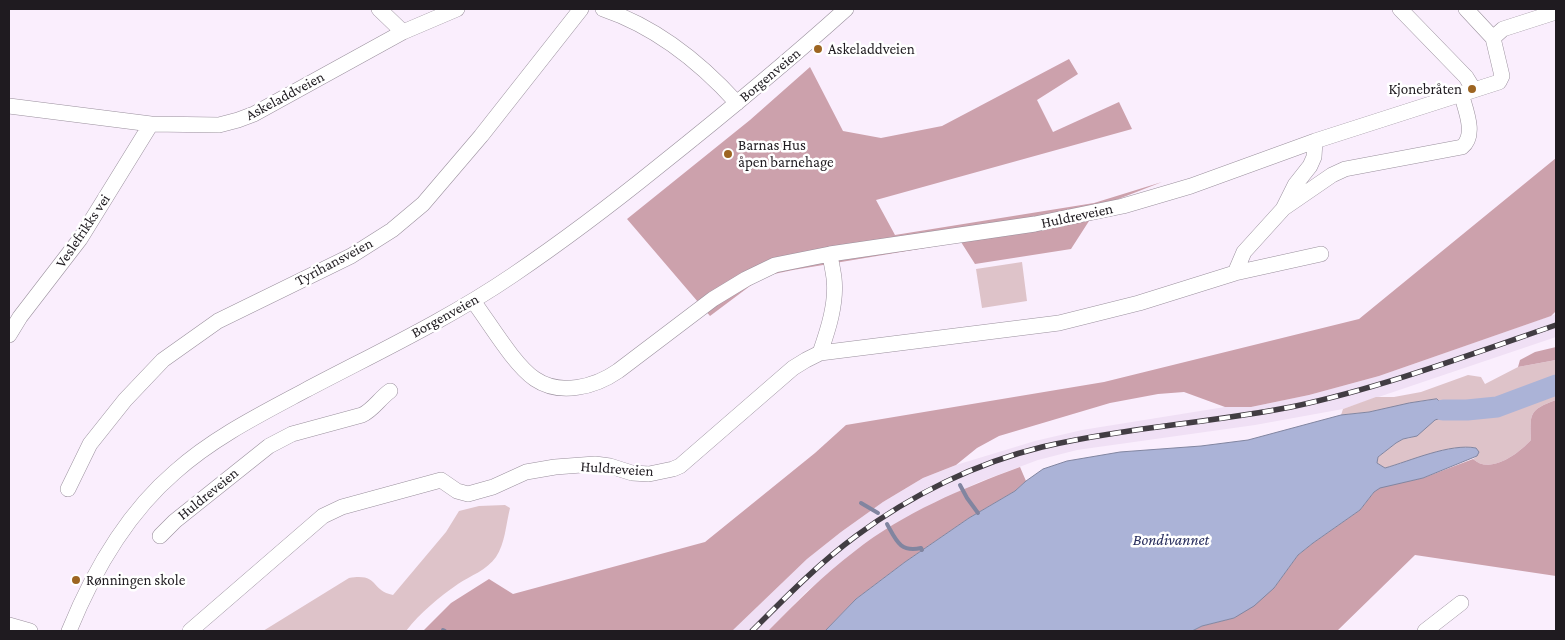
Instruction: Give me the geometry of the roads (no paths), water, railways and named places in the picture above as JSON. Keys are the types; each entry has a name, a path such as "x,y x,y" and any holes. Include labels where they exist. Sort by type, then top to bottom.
{"street":[{"path":"379,9 403,32"},
{"name":"Askeladdveien","path":"9,106 150,124 218,125 238,120 271,105 403,32 456,9"},
{"name":"Tyrihansveien","path":"68,489 90,444 125,400 164,360 218,321 351,256 392,230 423,204 481,136 581,9"},
{"path":"603,9 648,28 701,65 737,103"},
{"name":"Borgenveien","path":"69,631 90,584 120,533 139,509 173,473 220,438 473,300 513,276 569,236 737,103 846,9"},
{"path":"1235,273 1244,252 1283,209 1332,176 1345,169 1462,147 1466,143 1469,138 1470,128 1466,77 1400,9"},
{"name":"Huldreveien","path":"473,300 520,364 534,378 557,387 580,387 595,384 612,375 713,299 746,279 776,265 830,254 1035,224 1123,206 1191,186 1316,141 1499,82 1502,76 1493,38 1466,9"},
{"path":"1493,38 1503,28 1556,12"},
{"name":"Veslefrikks vei","path":"9,335 20,317 80,240 150,124"},
{"path":"1283,209 1295,184 1310,166 1314,157 1316,141"},
{"path":"820,353 828,333 834,297 834,280 830,254"},
{"name":"Huldreveien","path":"190,631 323,516 342,507 441,480 457,491 468,494 493,487 526,472 555,467 595,464 610,466 632,473 649,474 673,469 783,376 820,353 1059,323 1139,303 1235,273 1321,254"},
{"path":"764,378 783,376"},
{"name":"Huldreveien","path":"160,536 175,521 268,446 282,438 299,432 368,413 380,398 390,391"},
{"path":"1425,631 1461,603"},
{"path":"9,625 30,631"}],"water":[{"name":"Bondivannet","path":"1437,399 1443,405 1444,417 1435,420 1417,436 1403,439 1396,443 1378,457 1377,463 1385,468 1442,450 1466,447 1476,448 1479,452 1477,456 1423,478 1380,488 1374,492 1360,510 1298,555 1274,588 1254,606 1234,618 1202,626 1192,631 825,631 856,599 905,562 969,518 1015,491 1043,469 1067,461 1120,452 1201,446 1248,440 1341,415 1369,412"}],"waterway":[{"path":"1443,410 1497,407 1556,385"},
{"path":"960,485 978,513"},
{"path":"861,503 878,513"},
{"path":"887,524 896,540 903,547 908,549 921,548 922,550"}],"railway":[{"path":"752,631 815,570 856,536 899,507 969,471 1017,454 1073,440 1260,413 1325,399 1425,370 1556,325"}],"place":[{"name":"Askeladdveien","path":"818,49"},
{"name":"Kjonebråten","path":"1472,89"},
{"name":"Barnas Hus åpen barnehage","path":"728,154"},
{"name":"Rønningen skole","path":"76,580"}]}
